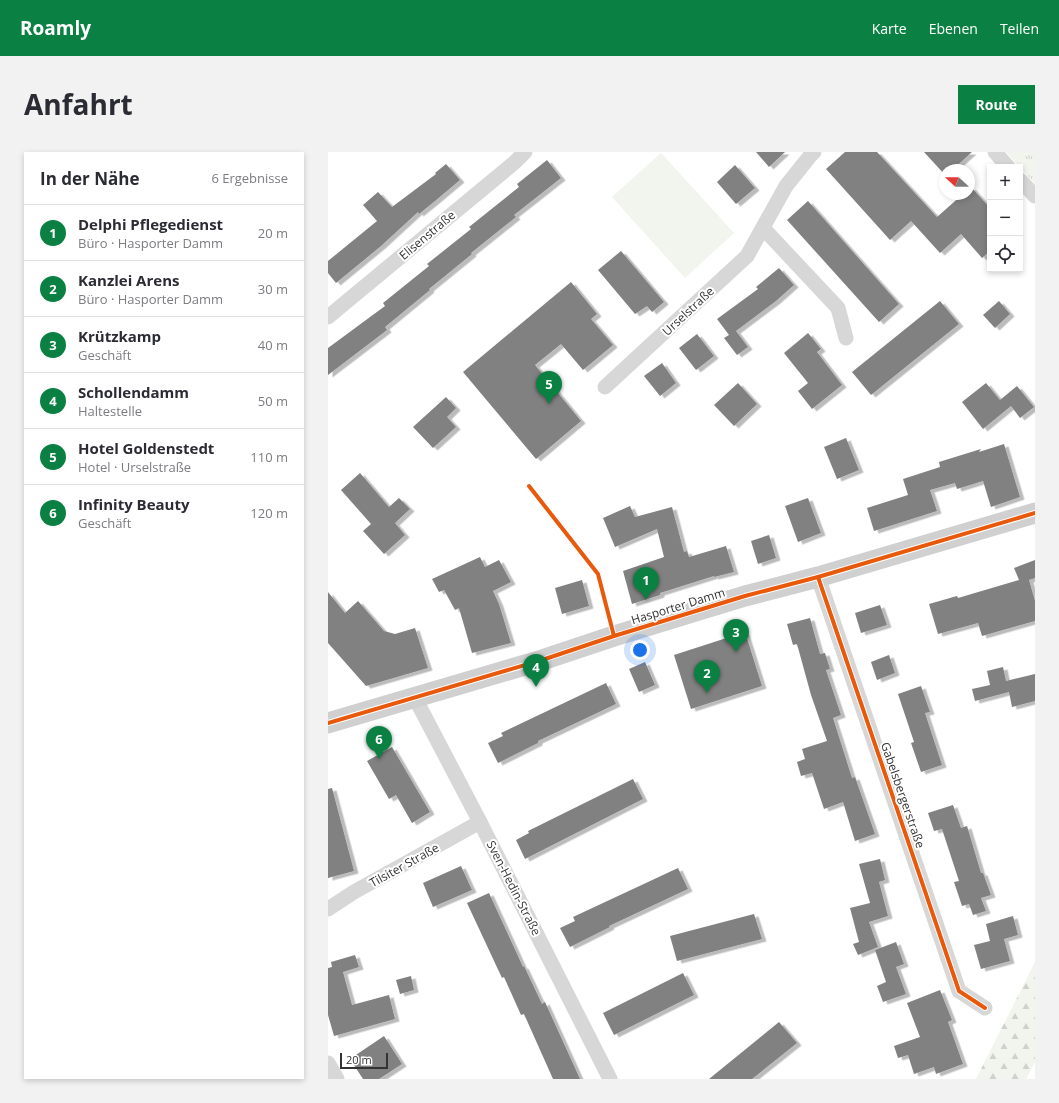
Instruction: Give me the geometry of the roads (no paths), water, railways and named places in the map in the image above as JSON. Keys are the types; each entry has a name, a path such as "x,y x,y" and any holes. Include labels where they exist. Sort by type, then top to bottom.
{"main road":[{"name":"Hasporter Damm","path":"328,722 535,662 745,596 818,577 1035,513"}],"street":[{"name":"Elisenstraße","path":"328,317 515,162 525,152"},
{"name":"Urselstraße","path":"605,388 747,256 786,186 814,152"},
{"path":"995,152 1005,164"},
{"path":"1023,183 1035,196"},
{"path":"762,228 838,308 846,338"},
{"name":"Gabelsbergerstraße","path":"818,577 959,991 985,1008"},
{"name":"Sven-Hedin-Straße","path":"414,698 480,822 610,1079"},
{"name":"Tilsiter Straße","path":"328,909 354,892 480,822"},
{"path":"328,1063 337,1079"}],"place":[{"name":"Hotel Goldenstedt","path":"549,404"},
{"name":"Delphi Pflegedienst","path":"646,600"},
{"name":"Krützkamp","path":"736,652"},
{"name":"Schollendamm","path":"536,687"},
{"name":"Kanzlei Arens","path":"707,693"},
{"name":"Infinity Beauty","path":"379,759"}]}
